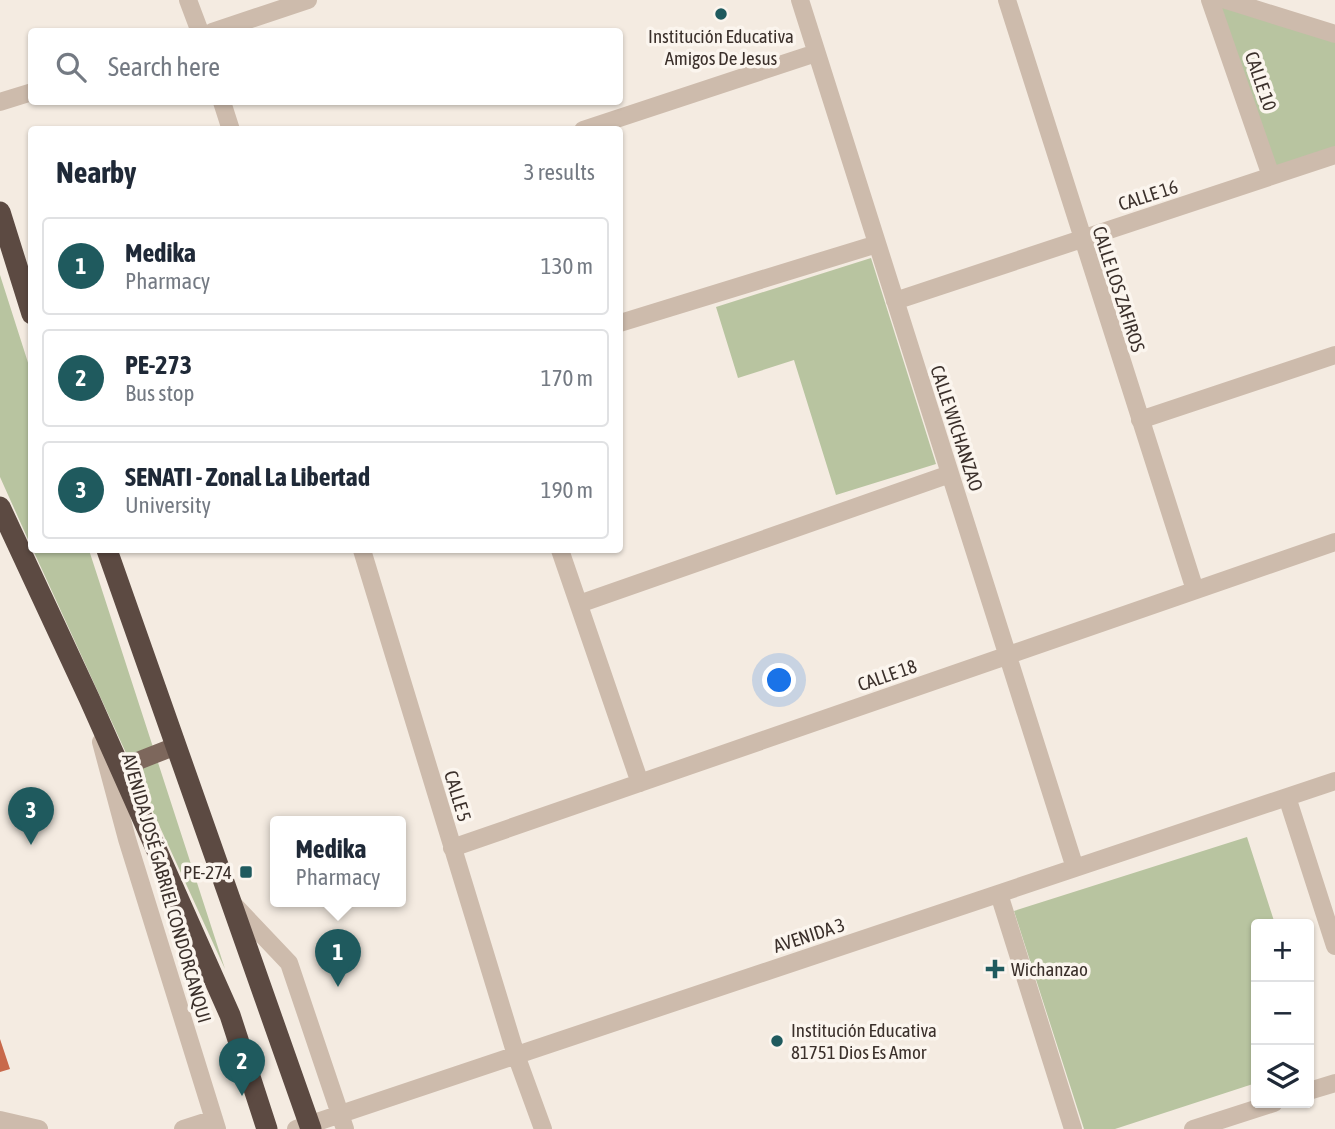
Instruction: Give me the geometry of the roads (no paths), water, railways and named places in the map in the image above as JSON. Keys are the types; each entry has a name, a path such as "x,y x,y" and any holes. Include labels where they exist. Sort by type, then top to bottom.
{"highway":[{"path":"0,212 28,301"},
{"name":"AVENIDA JOSÉ GABRIEL CONDORCANQUI","path":"0,507 89,698 230,1015 267,1129"},
{"path":"108,553 234,906 305,1127"}],"main road":[{"path":"120,768 176,746"}],"street":[{"path":"188,0 198,28"},
{"path":"224,28 308,0"},
{"name":"CALLE WICHANZAO","path":"800,0 1075,868"},
{"name":"CALLE LOS ZAFIROS","path":"1007,0 1081,240 1195,590"},
{"name":"CALLE 10","path":"1210,0 1271,176"},
{"path":"1226,0 1335,34"},
{"path":"595,126 816,53"},
{"path":"0,102 28,93"},
{"path":"223,105 230,126"},
{"name":"CALLE 16","path":"895,301 1335,155"},
{"path":"623,322 877,244"},
{"path":"1140,420 1335,355"},
{"path":"579,604 950,474"},
{"name":"CALLE 18","path":"452,848 1335,542"},
{"name":"CALLE 5","path":"363,553 516,1055 543,1129"},
{"path":"561,553 640,783"},
{"name":"AVENIDA JOSÉ GABRIEL CONDORCANQUI","path":"89,698 127,839 215,1124"},
{"name":"AVENIDA 3","path":"305,1127 343,1121 516,1055 1335,781"},
{"path":"1287,797 1335,946"},
{"path":"999,894 1073,1129"},
{"path":"234,906 289,963 343,1121"},
{"path":"1314,1089 1335,1083"},
{"path":"1193,1129 1258,1108"},
{"path":"0,1120 39,1129"},
{"path":"183,1129 215,1124"}],"place":[{"name":"Institución Educativa Amigos De Jesus","path":"721,14"},
{"name":"SENATI - Zonal La Libertad","path":"31,845"},
{"name":"PE-274","path":"246,872"},
{"name":"Wichanzao","path":"995,969"},
{"name":"Medika","path":"338,987"},
{"name":"Institución Educativa 81751 Dios Es Amor","path":"777,1041"},
{"name":"PE-273","path":"242,1096"}]}
